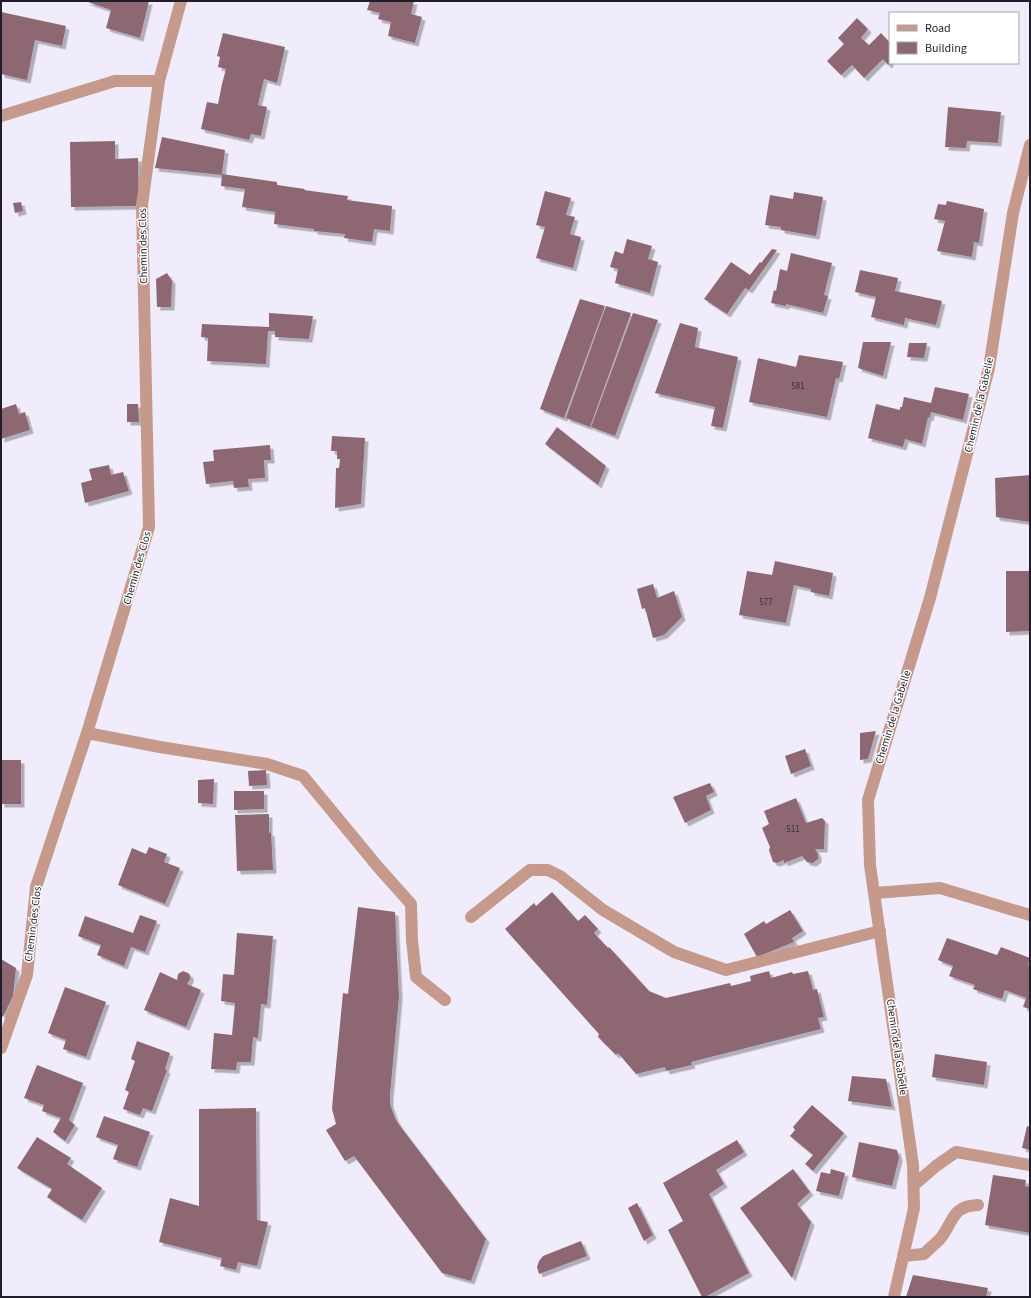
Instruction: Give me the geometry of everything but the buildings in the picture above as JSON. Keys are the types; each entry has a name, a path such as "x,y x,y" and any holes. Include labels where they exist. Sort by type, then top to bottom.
{"street":[{"name":"Chemin des Clos","path":"1,1048 27,975 36,887 87,733 149,527 142,205 159,81 180,1"},
{"path":"1,116 115,80 159,81"},
{"name":"Chemin de la Gabelle","path":"894,1297 914,1208 914,1165 870,865 868,800 930,598 987,376 1014,213 1030,145"},
{"path":"87,733 160,747 267,764 303,776 378,867 411,904 412,940 416,977 445,1000"},
{"path":"471,917 530,870 548,870 560,876 603,910 674,952 726,970 880,931"},
{"path":"875,893 940,888 1030,915"},
{"path":"914,1185 936,1166 956,1152 1030,1165"},
{"path":"904,1256 924,1254 940,1238 958,1210 969,1206 978,1205"}]}
